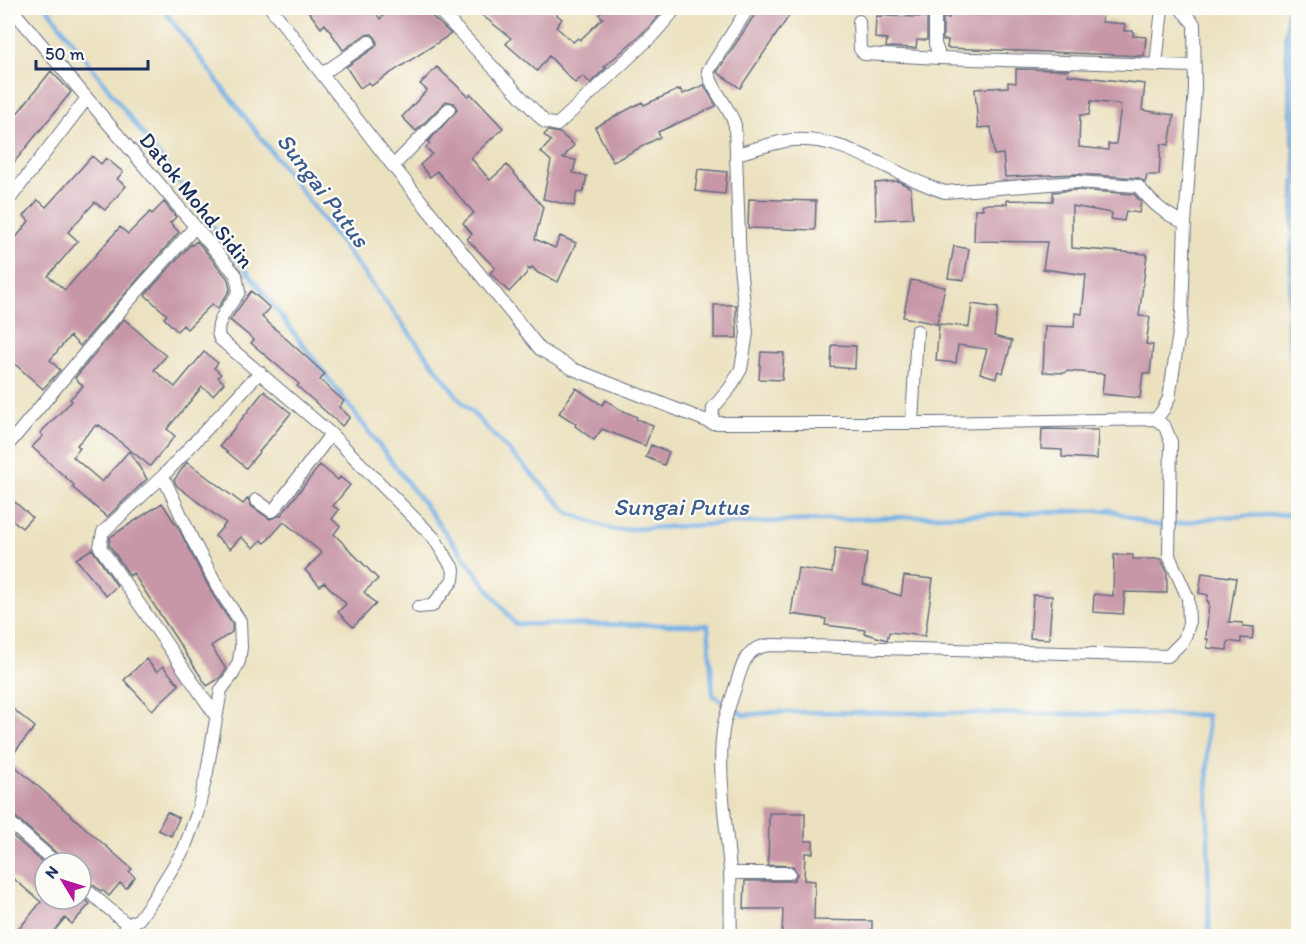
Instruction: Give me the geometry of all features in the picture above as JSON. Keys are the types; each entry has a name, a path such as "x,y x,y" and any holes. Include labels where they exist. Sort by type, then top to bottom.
{"street":[{"name":"Datok Mohd Sidin","path":"11,8 236,275 239,292 218,324 217,333 220,339 331,434 434,538 454,570 453,580 432,606 418,607"},
{"path":"271,8 393,166 540,349 573,369 712,423 912,423 1156,419 1165,427 1171,442 1169,556 1188,598 1189,624 1184,640 1168,656 762,645 751,650 742,665 724,724 722,745 730,873 731,936"},
{"path":"436,8 545,122 557,125 653,35 676,8"},
{"path":"935,8 935,44 940,58"},
{"path":"1156,65 1162,8"},
{"path":"1156,419 1169,398 1182,313 1195,66 1194,24 1180,8"},
{"path":"712,423 713,408 730,388 741,369 747,333 740,266 735,125 708,71 745,13"},
{"path":"859,21 860,49 864,54 1195,66"},
{"path":"322,74 369,42"},
{"path":"8,201 87,98"},
{"path":"393,166 449,109"},
{"path":"736,154 786,141 821,142 854,151 929,187 945,192 1076,182 1138,186 1152,204 1185,223"},
{"path":"8,445 195,227"},
{"path":"912,423 917,331"},
{"path":"216,716 99,548 103,532 162,476 260,372"},
{"path":"256,500 266,509 274,510 331,434"},
{"path":"118,936 128,925 139,919 184,849 197,814 207,772 221,690 233,674 239,661 241,647 240,621 220,591 192,539 162,476"},
{"path":"8,821 42,851"},
{"path":"730,873 789,873"},
{"path":"93,895 128,925"}],"water":[{"path":"1287,8 1298,8 1298,428 1287,325 1294,170 1284,37"}],"building":[{"path":"306,8 373,8 380,19 390,8 423,8 451,34 371,86 369,82 360,88 346,67 374,48 377,45 376,38 372,34 365,35 343,50 325,24 321,28"},
{"path":"473,8 548,8 562,19 556,27 573,42 578,38 580,40 603,18 599,14 606,8 666,8 590,83 583,76 575,83 549,56 537,71 506,44 511,38"},
{"path":"759,8 777,8 789,16 740,88 717,72"},
{"path":"1019,8 1069,8 1069,10 1103,14 1102,22 1125,24 1124,31 1133,31 1133,36 1146,37 1144,56 947,48 948,40 943,40 943,18 949,18 950,9 973,10 973,15 1019,13"},
{"path":"876,16 927,17 927,40 917,40 916,48 886,47 887,39 875,38"},
{"path":"437,67 468,96 471,94 503,128 471,158 490,180 507,165 543,207 535,239 555,248 560,236 576,243 558,282 538,273 532,267 530,270 528,268 527,273 509,292 490,273 495,268 467,239 472,234 463,223 474,213 437,171 430,177 420,165 432,154 426,147 430,144 428,142 457,110 454,103 446,101 416,131 402,117 427,90 420,84"},
{"path":"1016,69 1069,70 1068,75 1145,84 1142,110 1174,115 1169,145 1161,144 1159,175 1147,175 1145,182 1139,178 1077,174 1005,177 1003,154 994,155 991,127 978,128 975,89 1008,87 1008,82 1016,83","holes":["1091,101 1121,105 1116,144 1108,144 1108,150 1079,147 1080,115 1089,115"]},
{"path":"51,71 71,92 8,170 8,125"},
{"path":"704,85 716,106 658,132 660,137 613,162 595,127 642,102 644,105 680,89 683,94"},
{"path":"548,131 560,133 574,145 563,158 576,160 573,173 587,176 583,193 577,192 574,206 543,199 551,161 541,152 551,141 544,135"},
{"path":"92,156 101,164 106,158 123,172 117,179 126,186 105,210 95,202 68,232 78,241 48,276 65,290 120,227 128,234 150,212 152,214 164,202 176,217 170,223 179,232 80,346 70,336 50,360 60,370 43,389 8,358 8,248 29,221 24,216 38,200 46,207"},
{"path":"698,169 727,172 725,194 695,191"},
{"path":"898,181 911,188 913,218 876,220 875,183"},
{"path":"1076,190 1134,194 1141,202 1139,213 1126,211 1124,221 1111,219 1112,213 1072,206 1072,248 1147,254 1139,316 1150,317 1146,344 1153,345 1150,374 1143,373 1140,398 1102,394 1104,374 1043,372 1045,326 1074,327 1075,313 1082,314 1086,275 1043,269 1047,242 974,241 975,209 983,209 982,204 1007,204 1007,200 1053,201 1053,192"},
{"path":"749,199 816,201 815,230 748,228"},
{"path":"197,241 228,279 230,290 217,309 212,304 187,329 183,325 177,331 164,318 167,315 145,295 191,244"},
{"path":"954,246 969,249 964,280 948,278"},
{"path":"911,280 945,287 937,324 903,317"},
{"path":"251,291 270,308 262,317 325,374 320,380 344,401 339,407 350,417 342,426 297,386 299,384 251,343 254,340 230,320"},
{"path":"972,304 998,308 994,336 1012,341 1003,373 998,371 996,378 980,373 987,349 958,345 956,363 936,361 939,324 969,327"},
{"path":"714,305 736,305 737,338 714,338"},
{"path":"124,319 166,356 154,370 175,387 204,352 218,363 214,368 221,374 218,377 224,383 213,395 202,387 167,429 175,436 150,466 99,425 98,427 96,425 77,445 80,448 73,457 102,482 129,451 147,479 107,517 72,487 74,485 32,447 43,436 40,433 72,401 70,399 83,386 75,378"},
{"path":"832,345 856,346 855,369 831,367"},
{"path":"761,352 784,353 782,380 759,379"},
{"path":"576,388 602,405 606,400 637,417 636,419 653,425 645,446 602,429 594,440 559,413"},
{"path":"264,391 291,413 246,468 220,446"},
{"path":"1042,429 1098,430 1097,459 1062,457 1062,450 1041,449"},
{"path":"651,445 669,452 664,465 646,457"},
{"path":"187,462 243,504 248,498 251,506 270,519 281,515 320,465 338,480 340,477 350,485 333,506 339,510 332,519 340,526 334,534 378,579 364,592 376,604 353,627 338,612 346,604 324,582 320,586 305,570 322,553 284,522 265,543 261,540 254,548 241,537 230,549 215,536 226,523 177,486 174,480"},
{"path":"8,496 32,517 22,528 8,516"},
{"path":"162,503 177,526 213,595 232,624 232,632 211,646 226,669 220,678 207,686 133,573 130,576 109,545 110,537"},
{"path":"92,549 117,586 106,596 76,559"},
{"path":"835,549 867,553 863,584 901,596 904,576 933,579 925,636 889,632 887,640 864,633 865,630 825,625 826,619 791,614 798,568 832,573"},
{"path":"1114,555 1133,555 1133,559 1161,559 1167,572 1167,593 1125,592 1123,614 1093,612 1094,594 1113,596"},
{"path":"1202,573 1236,578 1229,622 1254,627 1252,639 1241,638 1241,643 1228,641 1227,650 1207,648 1209,602 1207,601 1208,595 1199,593"},
{"path":"1033,595 1052,596 1049,639 1030,638"},
{"path":"146,659 157,672 163,666 179,685 152,710 124,680"},
{"path":"8,705 35,727 8,760"},
{"path":"8,760 132,869 129,872 135,877 126,888 120,883 109,896 93,885 93,851 54,851 8,813"},
{"path":"167,812 179,818 171,836 158,830"},
{"path":"769,813 805,813 805,841 813,841 813,853 805,853 804,880 815,881 814,920 872,921 872,936 782,936 783,909 744,909 745,881 790,881 794,880 797,874 793,866 768,865"},
{"path":"8,832 33,854 33,895 8,874"},
{"path":"34,911 84,911 72,924 65,918 50,936 13,936"}],"waterway":[{"path":"47,8 515,624 708,625 713,695 744,715 778,712 1207,715 1209,936"},
{"name":"Sungai Putus","path":"162,8 461,401 569,513 614,530 738,523 1110,510 1149,524 1165,526 1219,517 1298,514"}]}
